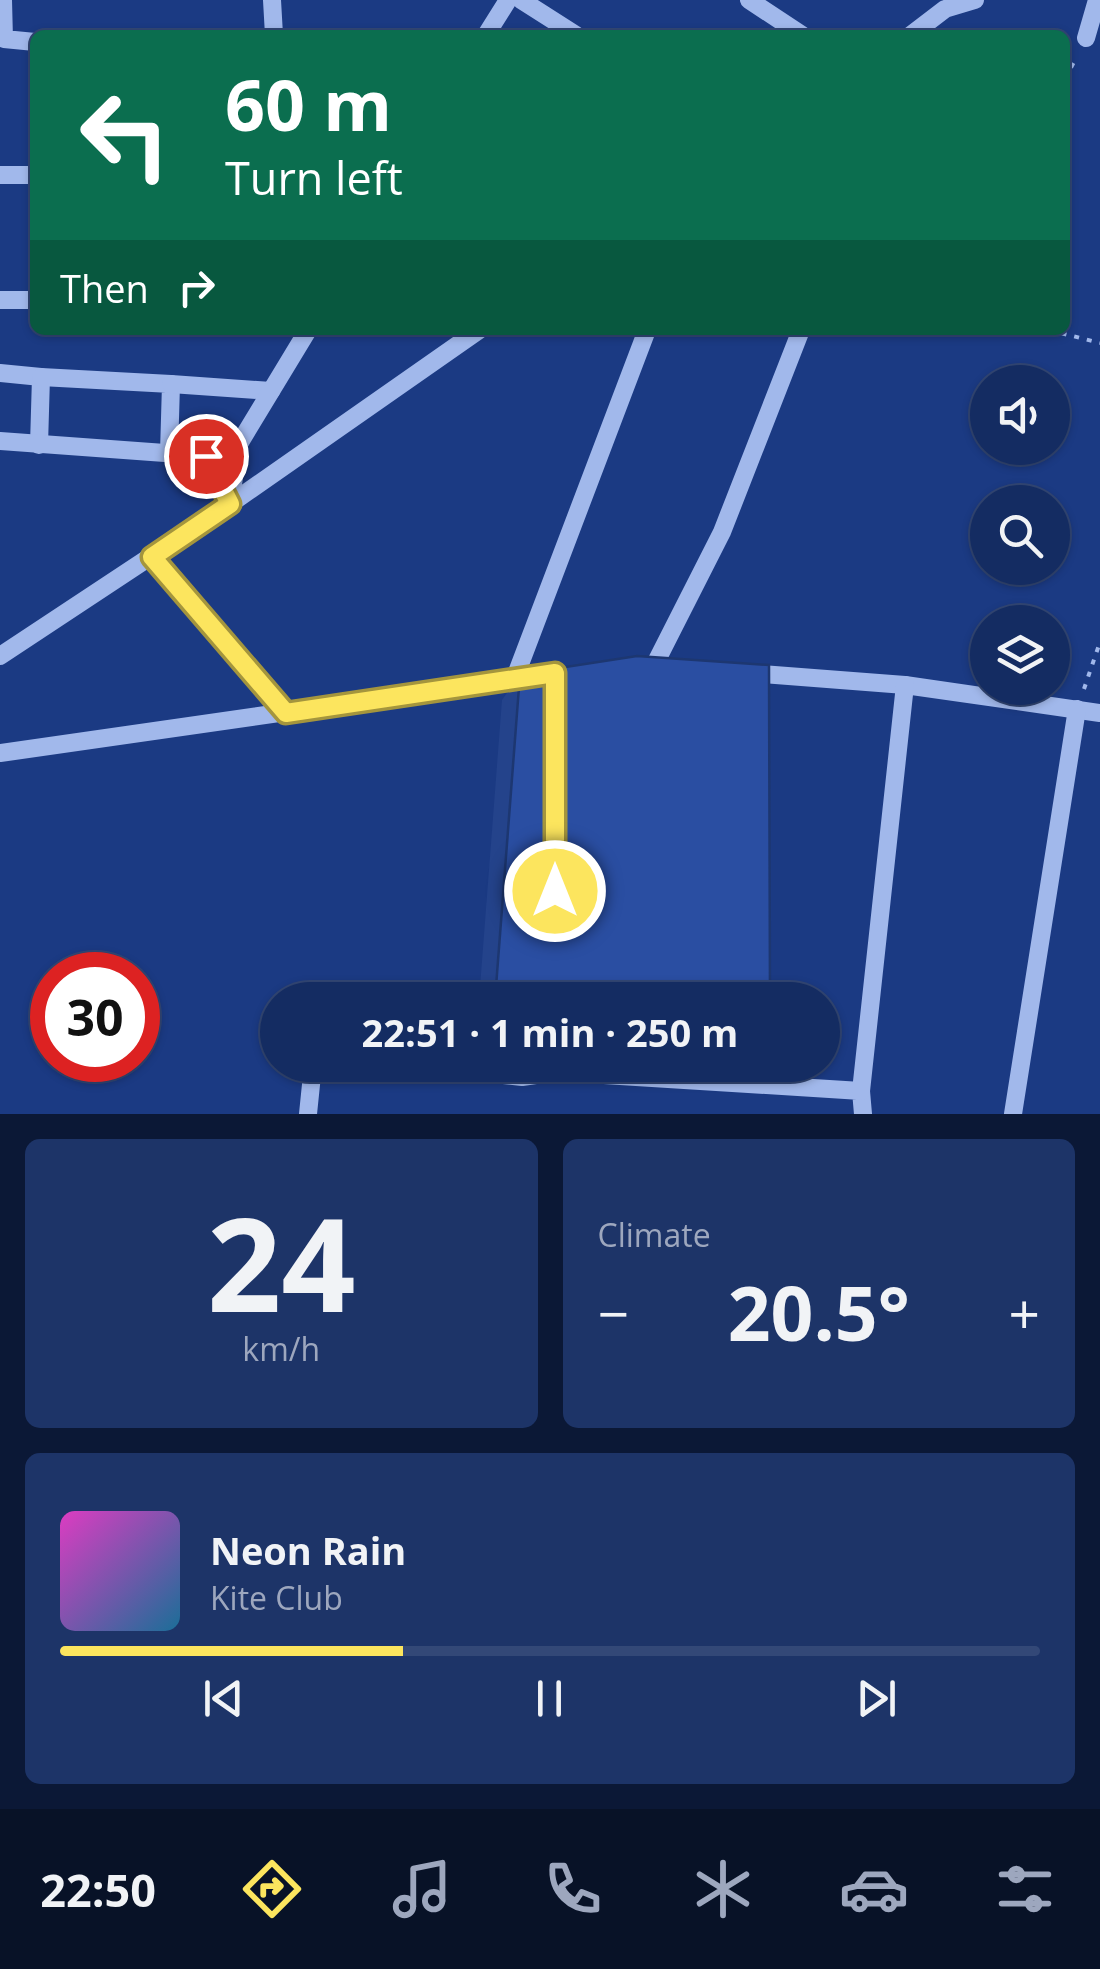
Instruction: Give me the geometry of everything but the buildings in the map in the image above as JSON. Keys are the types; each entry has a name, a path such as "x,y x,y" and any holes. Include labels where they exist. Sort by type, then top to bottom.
{"street":[{"path":"3,0 2,39 30,42"},
{"path":"272,0 274,30"},
{"path":"489,30 508,0"},
{"path":"521,0 568,30"},
{"path":"749,0 794,30"},
{"path":"916,30 943,4 975,0"},
{"path":"1093,34 1097,0"},
{"path":"0,175 30,175"},
{"path":"0,300 30,300"},
{"path":"230,504 239,444 305,335"},
{"path":"0,656 230,504 472,335"},
{"path":"514,680 645,335"},
{"path":"653,666 722,532 799,335"},
{"path":"0,372 272,391"},
{"path":"38,444 41,377"},
{"path":"169,453 171,384"},
{"path":"0,440 206,456 230,504"},
{"path":"152,557 286,713"},
{"path":"732,672 905,684 1100,712"},
{"path":"0,753 555,673 555,692"},
{"path":"863,1114 861,1091 905,684"},
{"path":"1013,1114 1077,709"},
{"path":"308,1114 312,1082"},
{"path":"736,1082 861,1091"}],"path":[{"path":"1070,70 1093,34"},
{"path":"1069,335 1100,343"},
{"path":"1077,709 1100,642"}],"route":[{"path":"206,456 230,504 152,557 286,713 555,673 555,891"}]}
